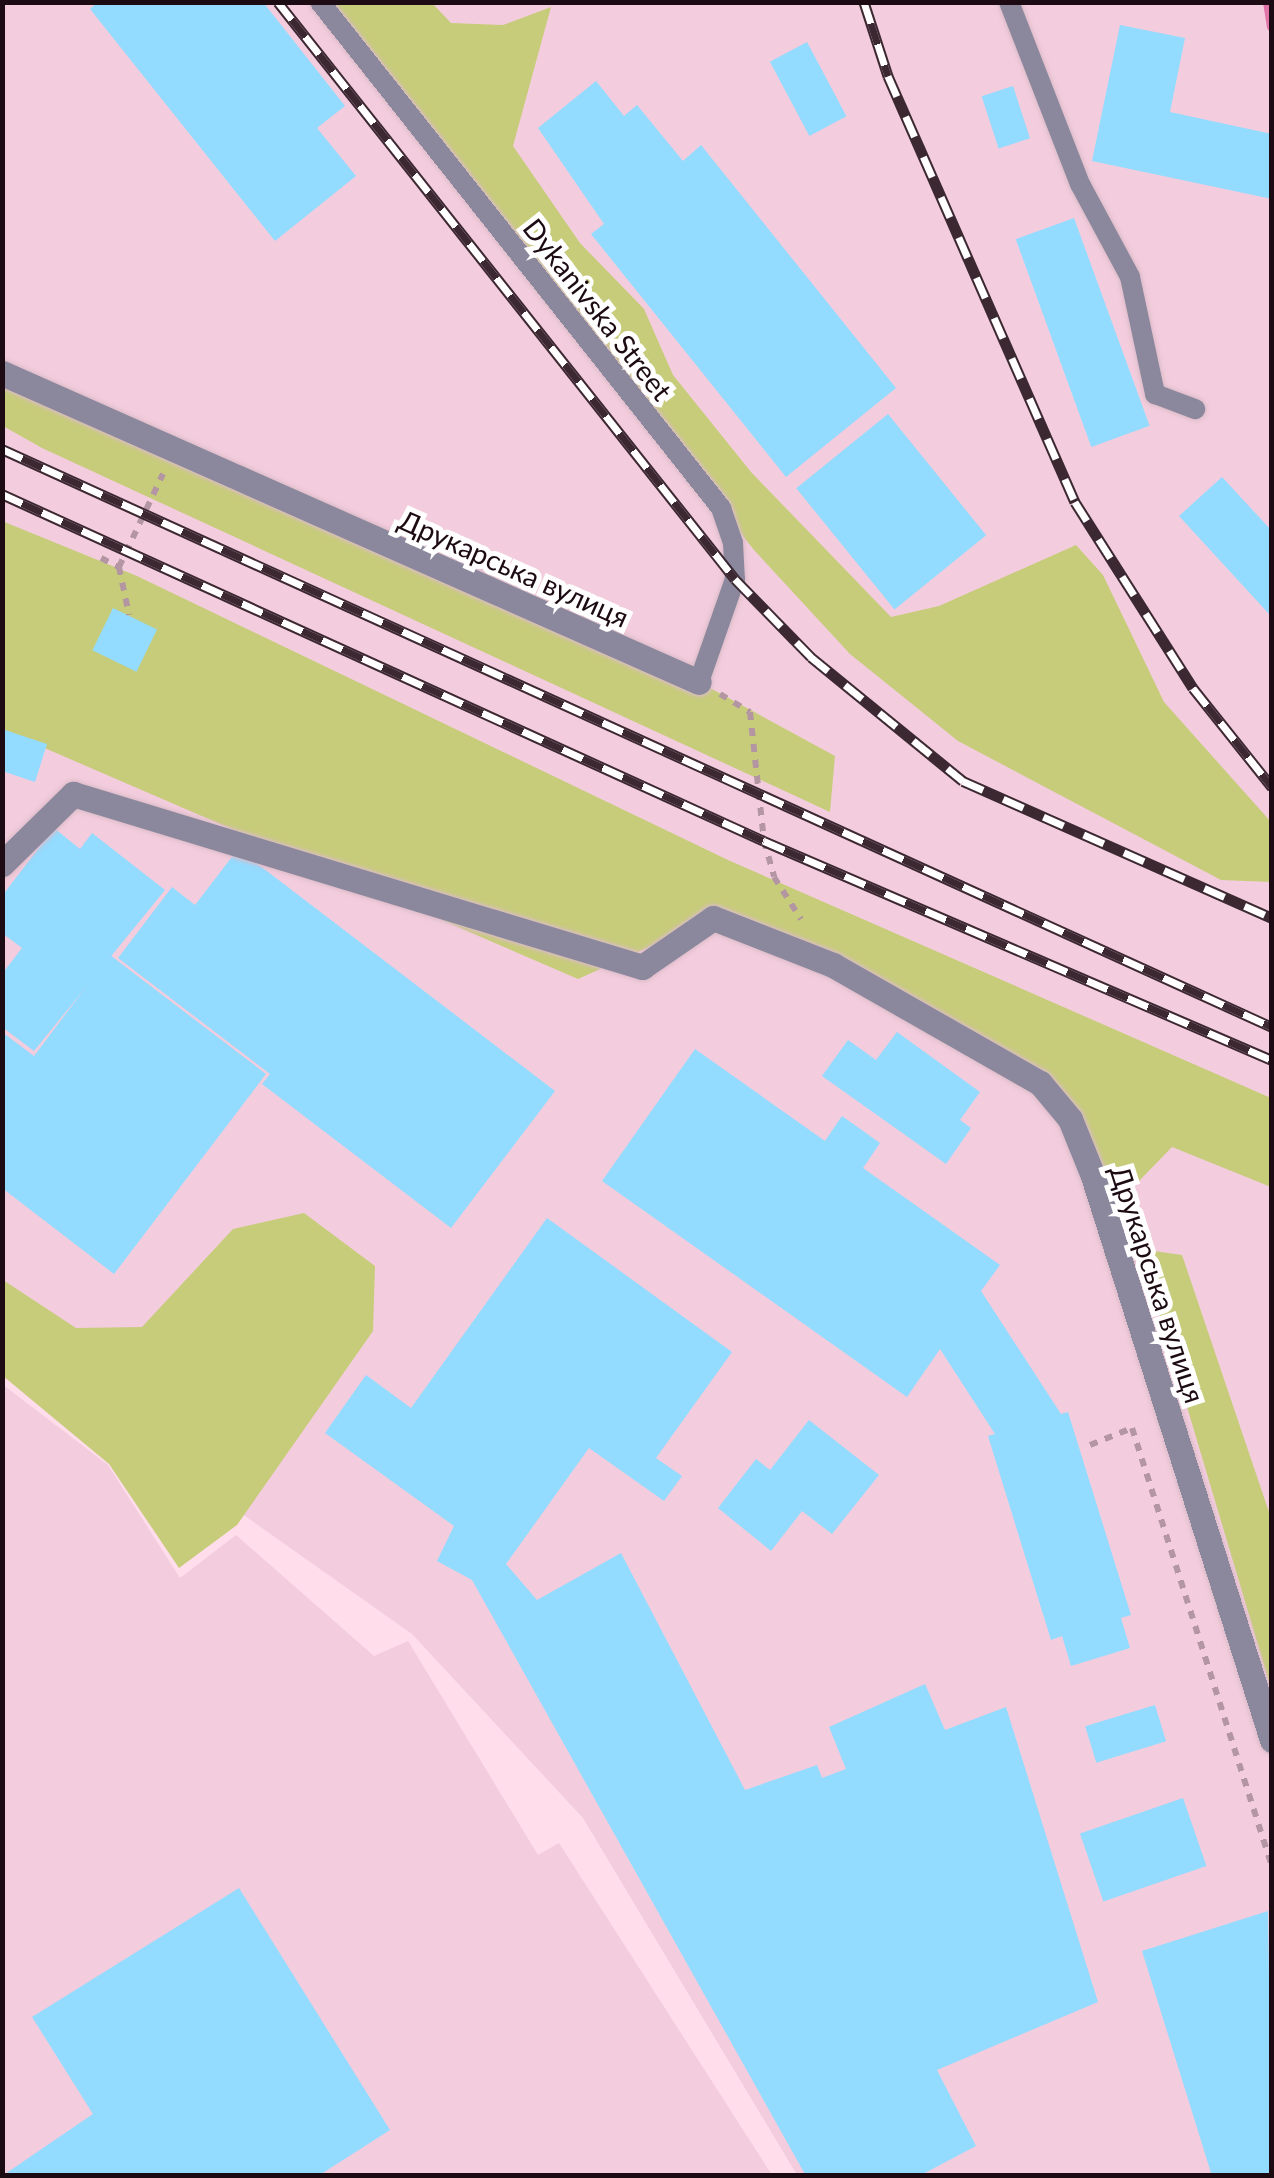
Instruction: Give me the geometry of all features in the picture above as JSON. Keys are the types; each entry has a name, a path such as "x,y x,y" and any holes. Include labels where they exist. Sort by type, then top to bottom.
{"street":[{"name":"Друкарська вулиця","path":"2,372 173,452 700,682"},
{"name":"Друкарська вулиця","path":"2,864 73,794 642,967 713,918 834,966 1040,1083 1070,1119 1272,1740"}],"lane":[{"name":"Dykanivska Street","path":"320,2 721,508 733,543 735,579 700,682"},
{"path":"1009,2 1080,184 1130,278 1155,394 1195,409"}],"path":[{"path":"128,615 119,567 173,452"},
{"path":"101,558 119,567"},
{"path":"700,682 750,712 774,877 834,966"},
{"path":"1090,1445 1132,1428 1272,1868"}],"shaded area":[{"path":"3,3 1271,3 1271,2175 797,2175 583,1818 412,1634 3,1345"},
{"path":"2,1384 108,1465 180,1578 236,1535 374,1656 408,1641 538,1855 559,1843 772,2175 3,2175"}],"green space":[{"path":"320,3 432,3 451,23 503,25 551,7 513,146 580,243 644,309 673,375 751,472 891,617 939,606 1076,545 1103,575 1164,702 1271,822 1271,882 1221,880 958,741 850,654 754,550"},
{"path":"3,374 699,682 835,756 830,812 42,448 3,426"},
{"path":"2,521 137,576 728,860 1271,1098 1271,1187 1172,1147 1138,1182 1093,1176 1040,1083 714,918 578,979 3,730"},
{"path":"304,1213 375,1266 373,1331 237,1525 179,1568 109,1464 3,1376 3,1280 76,1328 142,1327 233,1229"},
{"path":"1140,1249 1182,1255 1271,1518 1271,1689"}],"building":[{"path":"98,2 263,2 345,106 317,128 356,176 275,241 90,9"},
{"path":"1120,25 1185,38 1170,112 1272,134 1272,199 1092,161"},
{"path":"807,42 846,116 809,136 770,62"},
{"path":"596,81 624,116 637,105 683,161 701,145 896,388 786,477 591,234 604,224 538,128"},
{"path":"1013,86 1030,138 999,149 982,96"},
{"path":"1074,218 1150,426 1091,447 1016,239"},
{"path":"888,414 986,535 894,609 796,488"},
{"path":"1222,477 1272,531 1269,614 1179,516"},
{"path":"113,608 157,629 136,672 92,650"},
{"path":"2,729 47,744 35,782 2,771"},
{"path":"54,828 80,849 92,833 165,890 34,1051 2,1027 2,974 22,948 2,933 2,896"},
{"path":"238,849 555,1091 451,1228 262,1084 270,1074 118,958 172,887 195,905"},
{"path":"110,955 266,1074 114,1274 2,1188 2,1032 34,1056"},
{"path":"897,1032 980,1092 960,1120 971,1128 946,1164 822,1076 848,1040 876,1060"},
{"path":"695,1049 825,1141 842,1116 880,1143 863,1168 1000,1265 981,1291 1061,1414 1068,1412 1131,1615 1121,1618 1130,1648 1071,1666 1062,1636 1051,1640 988,1436 995,1434 940,1349 907,1397 602,1181"},
{"path":"547,1218 732,1352 656,1458 682,1476 664,1501 589,1448 506,1564 537,1600 621,1553 745,1790 817,1765 822,1778 846,1769 829,1727 925,1684 945,1730 1006,1707 1098,2002 937,2070 976,2146 919,2176 806,2176 472,1580 437,1561 454,1526 325,1433 366,1375 411,1408"},
{"path":"809,1420 879,1475 832,1534 802,1511 771,1551 718,1508 756,1459 770,1470"},
{"path":"1155,1705 1166,1741 1096,1763 1085,1726"},
{"path":"1183,1798 1206,1866 1103,1902 1080,1833"},
{"path":"239,1888 390,2130 318,2176 2,2176 93,2114 32,2017"},
{"path":"1268,1911 1272,2176 1212,2176 1142,1951"}],"waterway":[{"path":"1268,2 1272,27"}],"railway":[{"path":"278,2 735,579 811,657 963,781 1272,918"},
{"path":"864,2 888,76 1075,502 1193,688 1272,787"},
{"path":"2,449 1272,1027"},
{"path":"2,494 764,841 1272,1060"}]}
